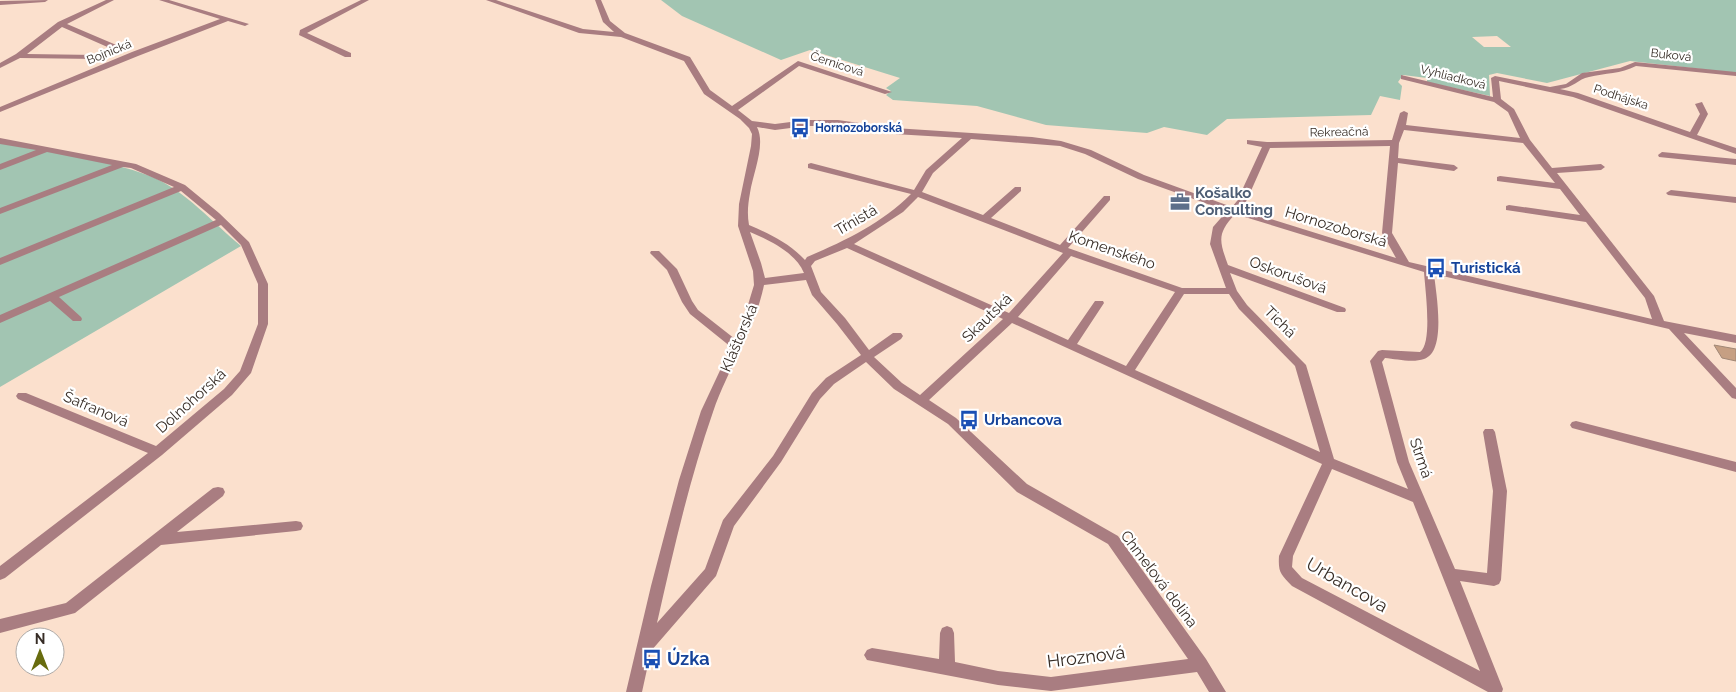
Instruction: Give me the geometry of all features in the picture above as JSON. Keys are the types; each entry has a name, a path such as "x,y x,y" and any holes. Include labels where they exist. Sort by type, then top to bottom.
{"street":[{"path":"0,3 45,0"},
{"path":"0,66 19,56 61,24 111,0"},
{"path":"162,0 245,24"},
{"path":"348,55 303,35 303,32 366,0"},
{"path":"489,0 582,31 622,35 687,60 694,67 705,90 750,123 755,131 756,141"},
{"path":"598,0 607,22 622,35"},
{"name":"Bojnická","path":"0,110 135,54 227,19"},
{"path":"19,56 97,57 118,49 61,24"},
{"name":"Černicová","path":"732,110 798,63 888,92"},
{"name":"Buková","path":"1548,89 1568,86 1585,75 1622,70 1635,64 1736,74"},
{"name":"Vyhliadková","path":"1404,77 1496,100"},
{"name":"Podhájska","path":"1496,100 1495,78 1575,95 1736,151"},
{"path":"1496,100 1511,112 1526,141 1650,298 1660,325"},
{"path":"1693,135 1704,114 1699,104"},
{"path":"1404,113 1395,143 1387,233 1405,264"},
{"name":"Hornozoborská","path":"750,123 783,126 806,123 838,123 894,131 1061,144 1088,152 1141,177 1232,210 1405,264 1660,325 1736,339"},
{"name":"Hornozoborská","path":"756,141 783,126"},
{"path":"1401,127 1526,141"},
{"name":"Tŕnistá","path":"808,271 811,259 847,244 900,210 917,193 929,172 969,136"},
{"name":"Dolnohorská","path":"0,141 133,166 182,187 222,221 245,244 263,284 263,324 253,356 238,382 158,452 0,574"},
{"name":"Kláštorská","path":"634,692 669,541 696,445 708,408 751,315 759,282 758,272 743,226 743,204 756,141"},
{"name":"Rekreačná","path":"1250,142 1267,145 1395,143"},
{"path":"1232,210 1241,202 1267,145"},
{"path":"0,167 45,150"},
{"path":"1662,155 1736,162"},
{"path":"1394,160 1454,168"},
{"path":"0,211 121,164"},
{"name":"Tŕnistá","path":"811,166 917,193"},
{"path":"1550,171 1601,167"},
{"path":"1500,179 1563,187"},
{"path":"0,262 182,187"},
{"path":"985,219 1018,189"},
{"name":"Komenského","path":"917,193 1066,251 1181,290 1232,291"},
{"path":"1671,193 1736,200"},
{"name":"Skautská","path":"921,401 1012,317 1107,198"},
{"path":"1509,208 1588,219"},
{"name":"Tichá","path":"1232,210 1218,227 1215,244 1225,267 1232,291 1243,307 1300,366 1328,462"},
{"path":"0,319 222,221"},
{"name":"Chmeľová dolina","path":"743,226 767,236 794,253 808,271 816,293 841,321 868,357 898,386 952,421 1022,488 1113,540 1201,664 1218,692"},
{"path":"847,244 1129,370 1328,462 1418,499"},
{"path":"655,253 672,269 687,302 694,312 736,346"},
{"name":"Oskorušová","path":"1225,267 1341,310"},
{"name":"Strmá","path":"1429,270 1433,337 1428,352 1422,356 1382,354 1376,361 1403,462 1495,689"},
{"path":"759,282 808,271"},
{"path":"1129,370 1181,290"},
{"path":"51,296 77,319"},
{"path":"1070,344 1099,303"},
{"path":"1672,327 1736,395"},
{"path":"643,649 711,572 728,524 777,459 816,396 830,381 897,336"},
{"name":"Šafranová","path":"22,396 158,452"},
{"path":"1576,425 1736,467"},
{"path":"1450,574 1494,580 1500,491 1489,432"},
{"name":"Urbancova","path":"1328,462 1286,556 1286,569 1297,582 1495,689"},
{"path":"0,626 70,608 218,492"},
{"path":"160,539 296,526"},
{"path":"947,633 947,667"},
{"name":"Hroznová","path":"872,655 947,667 998,678 1052,684 1201,664"}],"green space":[{"path":"661,0 1736,0 1736,73 1630,61 1547,83 1497,73 1489,75 1490,96 1427,82 1427,78 1403,75 1398,82 1402,86 1400,100 1380,96 1371,115 1227,119 1207,135 1164,127 1147,133 1046,125 977,106 893,100 886,95 891,91 886,88 900,78 810,50 781,60 682,16","holes":["1497,36 1511,47 1484,47 1472,37"]},
{"path":"0,143 96,160 150,176 187,198 241,246 0,387"}],"building":[{"path":"1714,345 1736,349 1736,361 1722,358"}],"place":[{"name":"Hornozoborská","path":"800,128"},
{"name":"Košalko Consulting","path":"1180,202"},
{"name":"Turistická","path":"1436,268"},
{"name":"Urbancova","path":"969,420"},
{"name":"Úzka","path":"652,659"}]}
